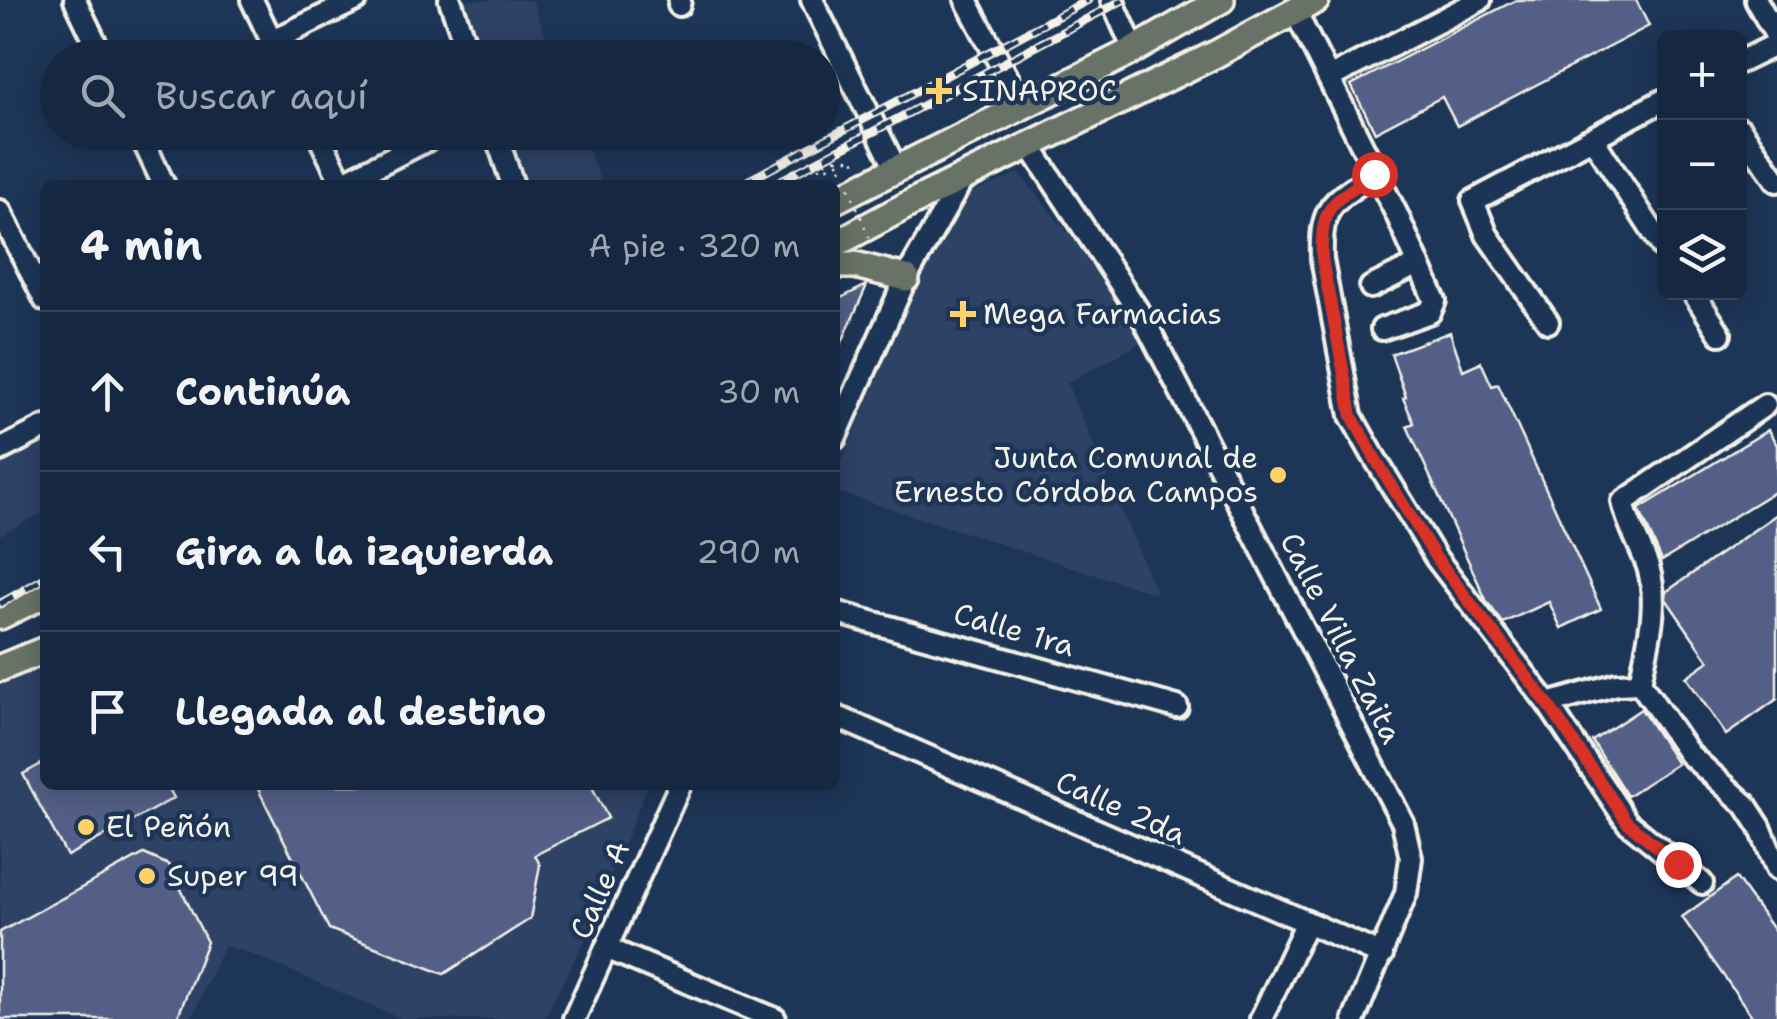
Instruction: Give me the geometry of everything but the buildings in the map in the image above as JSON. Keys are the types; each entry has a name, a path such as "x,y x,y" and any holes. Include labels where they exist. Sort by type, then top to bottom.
{"main road":[{"path":"840,197 1134,50 1221,0"},
{"path":"840,241 1305,6"},
{"path":"840,265 906,278"},
{"path":"0,616 40,596"},
{"path":"0,668 40,652"}],"street":[{"path":"75,0 94,40"},
{"path":"252,0 272,40"},
{"path":"291,40 356,0"},
{"path":"450,0 464,40"},
{"path":"812,0 832,40"},
{"path":"966,0 1023,107"},
{"path":"1112,0 1134,50"},
{"path":"1330,78 1480,0"},
{"path":"1747,58 1777,41 1756,0"},
{"path":"1305,6 1330,78 1435,301 1433,310 1382,330"},
{"path":"840,56 896,169"},
{"path":"1548,322 1487,235 1473,201 1657,104"},
{"path":"1592,139 1657,237"},
{"path":"1747,139 1777,181"},
{"name":"Calle Villa Zaita","path":"1030,146 1144,320 1403,823 1412,858 1406,893 1354,1019"},
{"path":"147,150 162,180"},
{"path":"327,150 341,180"},
{"path":"351,180 408,150"},
{"path":"501,150 511,180"},
{"path":"1374,174 1325,213 1321,234 1322,259 1352,416 1436,558 1548,704 1627,822 1702,883"},
{"path":"840,427 906,278 962,180"},
{"path":"0,211 40,290"},
{"path":"1370,287 1418,264"},
{"path":"1699,300 1720,334"},
{"path":"1765,405 1623,502 1628,524 1648,568 1655,604 1640,684 1690,754 1746,804 1777,869"},
{"path":"0,450 40,430"},
{"name":"Calle 1ra","path":"840,613 1177,707"},
{"path":"1548,704 1617,684 1640,684"},
{"name":"Calle 2da","path":"840,718 1382,955"},
{"name":"Calle A","path":"574,1019 678,790"},
{"path":"1754,816 1777,821"},
{"path":"1261,1019 1308,922"},
{"path":"606,948 775,1019"}],"path":[{"path":"852,157 821,170 819,165 837,158 869,237"}],"shaded area":[{"path":"461,0 532,0 547,40 476,40"},
{"path":"515,150 589,150 600,180 525,180"},
{"path":"1019,173 1115,290 1145,341 1067,383 1157,594 840,493 840,463 957,199"},
{"path":"40,443 40,515 0,535 0,463"},
{"path":"40,657 40,790 646,790 586,937 544,1019 402,1019 224,946 191,1019 0,1019 0,677"}],"railway":[{"path":"840,132 1088,0"},
{"path":"840,149 1123,0"},
{"path":"749,180 806,150"},
{"path":"781,180 838,150"},
{"path":"0,604 40,581"}],"place":[{"name":"SINAPROC","path":"939,91"},
{"name":"Mega Farmacias","path":"963,314"},
{"name":"Junta Comunal de Ernesto Córdoba Campos","path":"1278,475"},
{"name":"El Peñón","path":"86,827"},
{"name":"Super 99","path":"147,876"}],"route":[{"path":"1374,174 1325,213 1321,234 1322,259 1352,416 1436,558 1548,704 1627,822 1678,864"}]}
